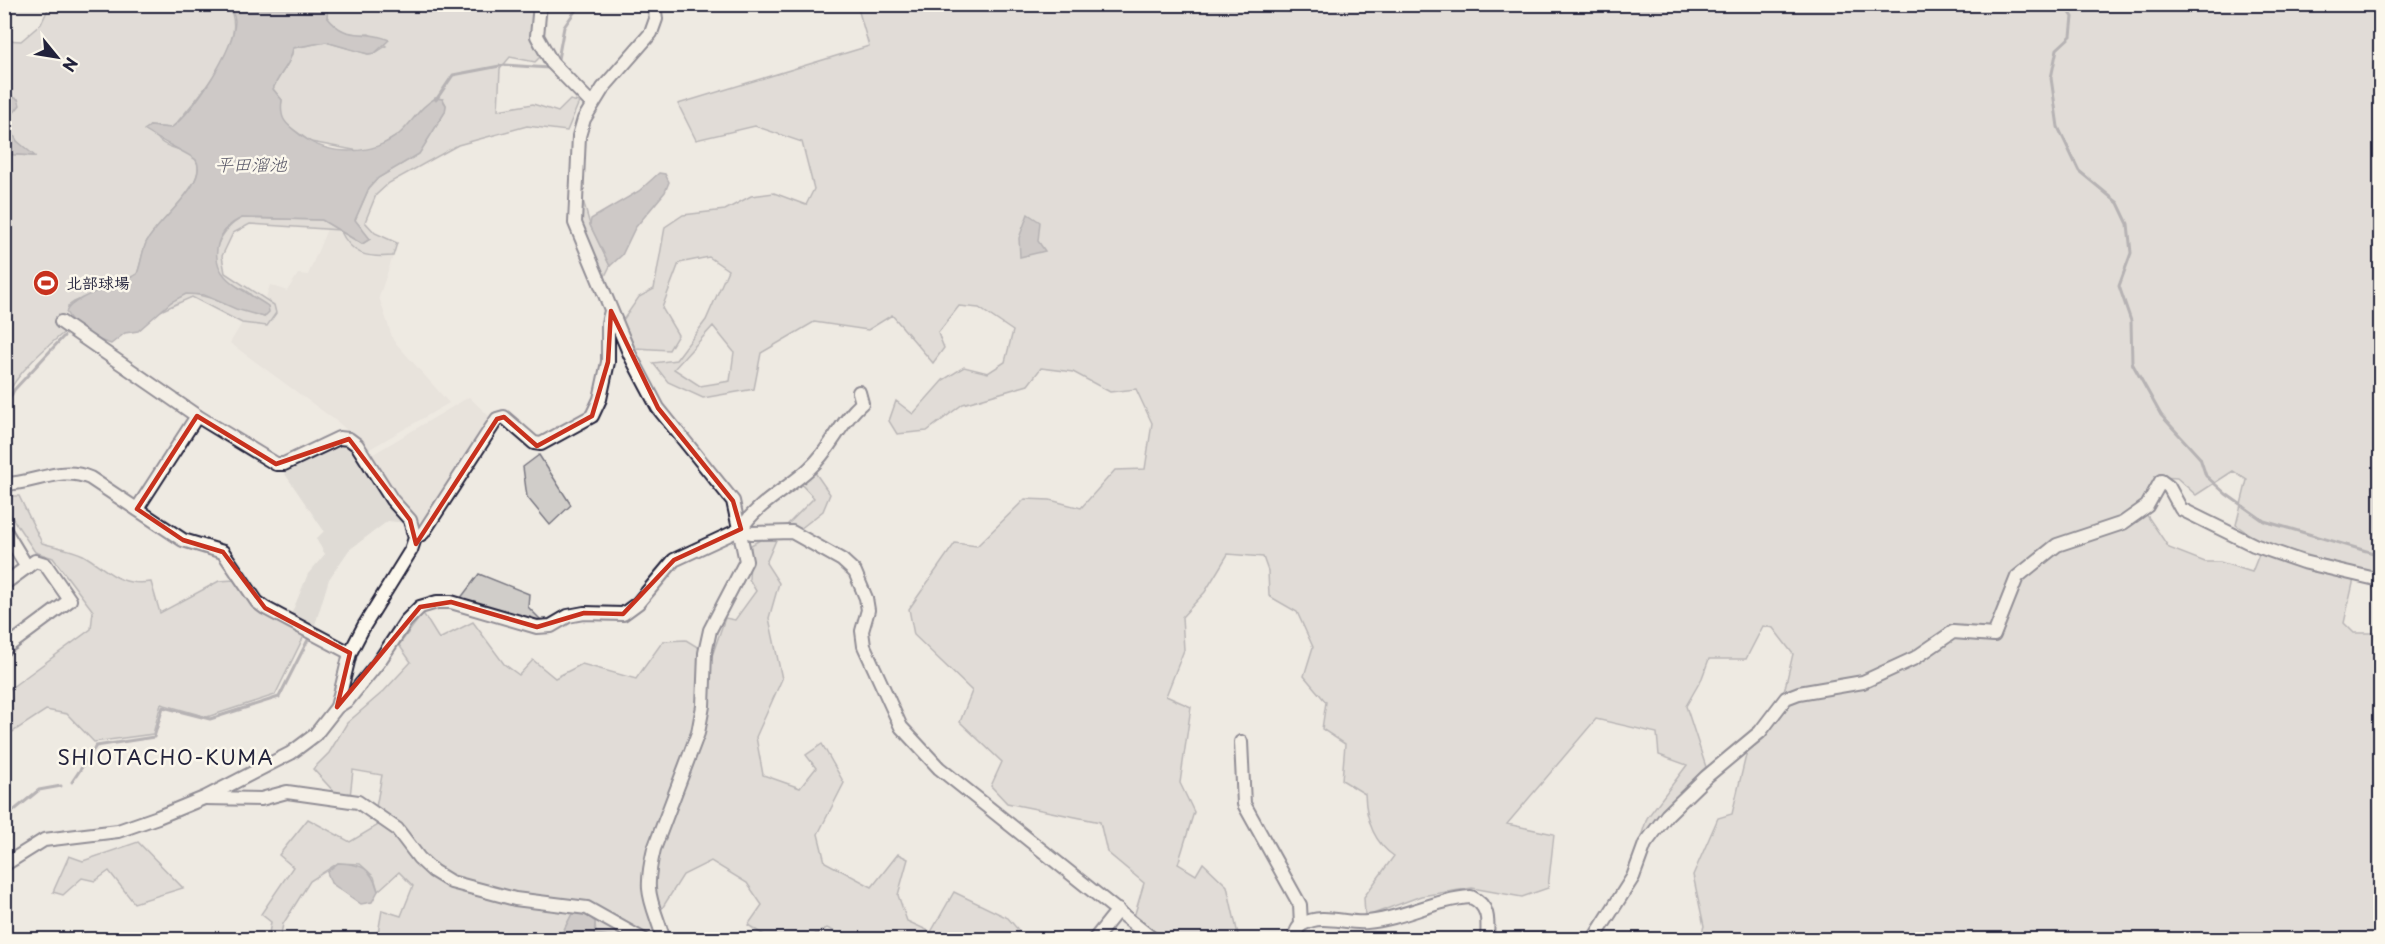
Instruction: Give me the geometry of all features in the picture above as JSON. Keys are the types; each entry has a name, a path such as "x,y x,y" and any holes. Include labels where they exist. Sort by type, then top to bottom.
{"street":[{"path":"540,4 537,36 552,63 592,104"},
{"path":"654,4 656,19 651,33 592,104 579,136 575,223 611,311 658,408 733,501 741,529 746,561 710,630 705,653 703,706 698,733 654,849 648,887 652,908 664,939"},
{"path":"415,538 423,533 497,419 504,417 534,443 541,444 592,416 600,399 608,363 608,323 611,311"},
{"path":"61,322 197,416 276,464 284,464 339,438 349,439 357,445 393,501 410,520 415,538 411,550 364,626 351,653 337,707"},
{"path":"4,865 44,840 117,831 204,798 291,753 315,735 337,707 355,691 378,663 405,621 420,607 437,602 451,602 537,627 551,626 568,616 584,613 623,614 638,603 675,560 741,529 748,517 811,467 846,417 862,403 859,392"},
{"path":"137,510 197,416"},
{"path":"4,484 63,472 76,472 183,540 223,552 257,602 351,653"},
{"path":"1593,939 1633,876 1645,843 1667,815 1706,777 1760,732 1786,698 1799,693 1863,682 1916,658 1953,632 1994,635 2017,577 2057,544 2123,522 2131,517 2147,506 2161,481 2169,487 2181,509 2254,545 2303,562 2380,580"},
{"path":"4,529 27,567"},
{"path":"741,529 752,533 792,532 842,560 855,572 866,598 868,610 862,631 864,646 901,727 939,768 1154,939"},
{"path":"4,584 35,561 45,564 70,600 4,649"},
{"path":"1241,742 1244,804 1300,905 1301,924 1295,932 1295,939"},
{"path":"204,798 261,799 287,792 358,802 397,829 433,872 451,882 515,899 587,908 644,939"},
{"path":"1301,924 1323,919 1365,922 1390,919 1459,897 1472,897 1485,907 1488,916 1487,939"},
{"path":"1094,939 1118,910"},
{"path":"1525,939 1538,939"}],"highlighted area":[{"path":"611,311 658,408 733,501 741,529 674,560 623,614 584,613 537,627 451,602 420,607 337,707 350,653 265,608 223,552 183,540 137,509 197,416 276,464 349,439 410,520 416,544 497,419 504,417 537,446 592,416 608,362"}],"shaded area":[{"path":"50,5 228,5 233,20 233,35 219,68 176,124 171,128 150,126 157,138 164,144 193,156 196,160 198,169 189,191 146,243 137,274 123,283 68,306 73,325 25,368 5,400 5,154 33,156 17,141 9,127 18,99 5,95 5,40 21,41 41,24"},
{"path":"328,5 537,5 544,53 535,62 510,57 500,69 498,110 533,104 558,112 570,100 579,102 567,131 527,126 458,145 389,183 376,195 365,222 375,233 397,243 393,256 368,255 355,250 341,231 362,244 370,239 355,220 369,188 378,178 419,154 445,112 446,105 443,99 435,98 400,134 375,149 359,151 311,142 283,122 280,113 282,100 273,89 290,59 293,48 326,42 368,54 375,53 386,46 369,34 356,34 340,29 327,17"},
{"path":"857,5 2380,5 2380,560 2373,573 2260,542 2236,525 2247,480 2233,471 2196,495 2177,478 2160,477 2142,508 2169,548 2205,562 2220,562 2252,572 2260,552 2354,579 2344,623 2354,633 2380,633 2380,939 1700,939 1704,926 1693,875 1718,818 1732,814 1748,747 1785,705 1784,692 1793,654 1773,628 1763,626 1746,659 1709,659 1702,678 1686,706 1706,767 1665,810 1638,846 1647,818 1687,765 1659,755 1657,733 1596,719 1507,824 1554,834 1548,888 1522,897 1472,888 1421,896 1365,917 1364,897 1394,856 1381,844 1372,829 1365,794 1342,780 1345,744 1322,729 1326,702 1304,676 1313,647 1297,612 1269,596 1268,571 1263,557 1228,554 1205,592 1182,617 1184,650 1166,696 1191,707 1180,783 1194,812 1178,864 1196,875 1203,863 1227,886 1239,939 1160,939 1134,917 1144,883 1107,852 1100,822 1007,803 991,786 1002,762 960,722 972,691 914,635 909,609 955,543 977,546 1025,499 1050,500 1081,508 1115,470 1145,469 1152,423 1136,389 1110,392 1073,372 1041,368 1028,385 963,404 927,431 897,434 889,421 896,401 913,414 943,380 964,367 988,373 1005,362 1013,331 979,308 959,306 938,333 944,348 933,363 892,315 868,330 814,322 761,353 754,389 703,398 668,382 653,363 676,360 706,320 728,270 709,257 679,263 662,308 678,335 669,350 635,348 623,320 639,297 654,289 665,227 683,215 725,210 751,196 774,193 806,205 814,189 802,142 755,126 696,140 678,104 869,46","holes":["713,326 734,352 730,381 700,386 674,369"]},
{"path":"581,193 590,225 610,266 603,280 581,229"},
{"path":"242,218 322,220 339,230 250,224 233,233 222,256 225,273 274,305 276,313 267,326 242,323 192,297 158,312 179,297 192,294 264,317 251,295 225,279 216,263 215,254 222,236"},
{"path":"327,229 340,230 371,258 393,256 379,297 393,340 449,403 368,450 339,423 230,343 242,323 267,326 274,305 265,300 270,285 287,291 298,274 308,275"},
{"path":"469,397 493,420 424,526 396,497 370,456"},
{"path":"340,445 353,450 406,523 388,521 349,550 329,579 315,625 290,617 308,574 325,554 316,539 324,531 283,471"},
{"path":"539,455 571,505 550,525 527,497 523,467"},
{"path":"814,471 830,494 823,511 800,529 786,526 814,498 799,482"},
{"path":"5,496 19,496 42,543 83,555 121,579 139,583 151,582 160,613 219,581 234,580 257,610 305,634 275,695 207,717 161,704 153,734 94,742 67,714 46,710 5,737 4,693 91,629 93,611 53,558 35,552 5,507"},
{"path":"760,540 776,540 766,563 779,583 769,618 782,679 756,737 763,775 800,788 816,768 806,755 822,744 844,783 818,834 825,862 872,887 898,854 908,859 898,895 907,921 931,932 954,892 1008,918 1026,939 851,939 827,928 812,936 812,939 770,939 748,925 762,905 747,883 711,861 683,875 661,910 650,918 657,939 637,932 629,939 596,934 595,922 572,914 559,939 377,939 382,910 401,916 413,886 399,872 378,891 374,877 360,864 338,863 310,881 283,924 280,939 268,939 271,922 261,914 293,867 279,855 308,819 350,842 385,821 376,807 382,775 353,770 350,797 337,795 313,769 329,753 347,723 384,691 411,662 399,645 423,613 439,639 473,622 504,664 519,675 533,660 555,678 582,664 636,679 663,641 686,640 712,656 725,618 735,620 756,591 749,579 751,545"},
{"path":"479,574 529,594 528,607 543,622 460,599"},
{"path":"138,842 183,888 134,903 109,871 95,881 82,878 63,895 53,892 69,856 83,861"}],"water":[{"name":"平田溜池","path":"228,5 328,5 327,17 342,30 389,40 375,53 368,54 326,42 293,48 290,59 273,89 282,100 281,107 285,122 297,133 314,143 339,150 365,149 389,141 399,134 425,105 436,98 442,99 446,105 445,112 419,154 378,178 369,188 355,220 370,239 362,244 322,220 242,218 227,228 218,244 219,266 231,282 268,306 269,312 264,317 236,309 204,295 186,294 171,302 138,331 125,333 111,344 104,342 79,328 66,312 77,301 137,274 146,243 180,202 195,179 198,169 196,160 144,130 150,126 171,128 201,94 228,48 233,33 235,19"},
{"path":"5,95 18,99 20,105 12,115 9,127 17,141 35,156 5,154"},
{"path":"659,173 665,174 669,182 665,192 635,228 622,255 610,266 590,225 591,219 639,191"},
{"path":"1028,214 1040,222 1038,241 1045,251 1020,257 1019,238"},
{"path":"338,863 353,864 369,872 378,891 372,902 361,904 331,883 327,872"},
{"path":"583,911 595,922 594,939 559,940 572,914"}],"waterway":[{"path":"558,59 564,27 580,4"},
{"path":"2064,4 2073,17 2071,36 2057,49 2051,78 2058,127 2079,171 2118,203 2128,224 2131,253 2119,286 2131,321 2132,363 2161,415 2200,458 2206,476 2226,494 2264,521 2380,555"},
{"path":"436,100 453,75 505,65 549,68"},
{"path":"4,410 14,390 64,336"},
{"path":"72,782 96,746 154,737 163,707 210,719 279,697 310,636"},
{"path":"4,813 12,812 39,790 61,786"}],"place":[{"name":"北部球場","path":"46,283"}],"district":[{"name":"SHIOTACHO-KUMA","path":"166,758"}]}
